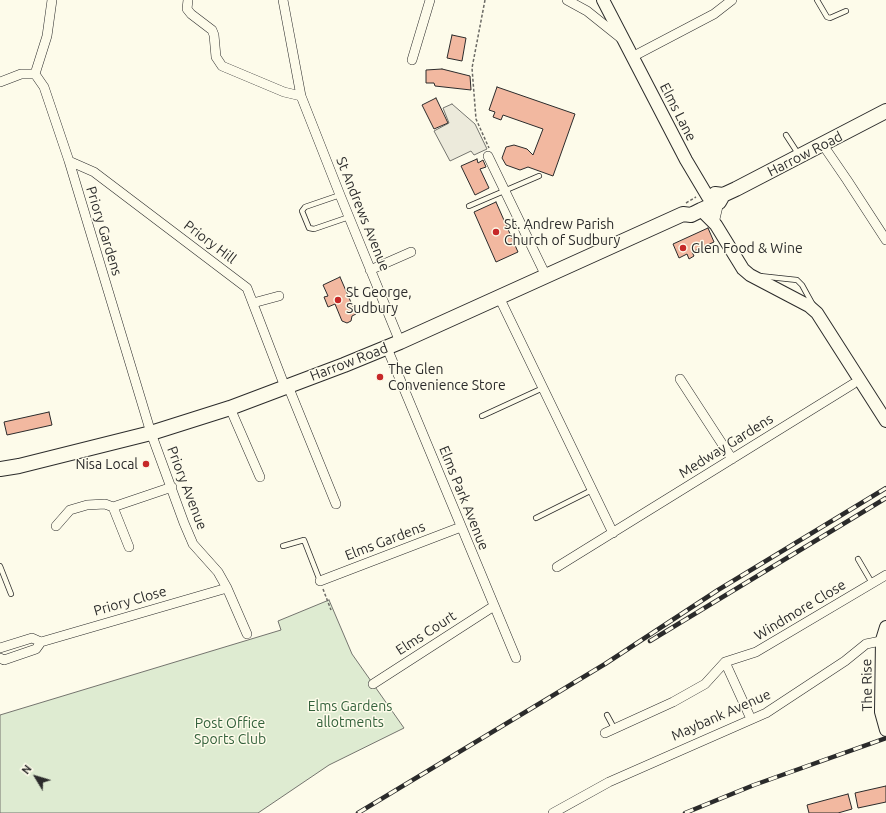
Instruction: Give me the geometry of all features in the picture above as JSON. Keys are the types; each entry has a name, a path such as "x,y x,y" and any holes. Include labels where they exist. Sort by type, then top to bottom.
{"main road":[{"name":"Harrow Road","path":"0,469 19,466 151,433 230,408 387,348 546,276 687,207 800,156 886,111"},
{"name":"Harrow Road","path":"685,208 690,215 701,210 712,197"}],"street":[{"path":"0,82 21,74 35,74 47,36 52,0"},
{"path":"188,0 187,9 191,14 212,30 218,62 227,68 284,92 302,96"},
{"name":"St Andrews Avenue","path":"283,0 302,96 348,217 400,342"},
{"path":"412,60 430,0"},
{"name":"Elms Lane","path":"567,0 587,11 623,39"},
{"name":"Elms Lane","path":"603,0 623,39 634,56 686,160 712,197"},
{"path":"634,56 714,14 732,0"},
{"name":"Priory Gardens","path":"35,74 44,87 151,433"},
{"path":"823,145 886,240"},
{"path":"488,156 546,276"},
{"name":"Priory Hill","path":"68,162 94,172 247,288 286,387 336,504"},
{"path":"712,197 716,225"},
{"path":"701,210 716,225 737,262 750,275 809,306 817,313 886,421"},
{"path":"370,270 411,252"},
{"path":"253,303 279,296"},
{"path":"499,297 613,533"},
{"name":"Elms Park Avenue","path":"387,348 516,658"},
{"path":"680,379 732,459"},
{"name":"Medway Gardens","path":"557,567 854,384"},
{"path":"230,408 260,477"},
{"name":"Priory Avenue","path":"151,433 193,544 218,572 227,588 247,634"},
{"path":"56,526 70,510 87,505 105,504 113,507 172,487"},
{"path":"113,507 129,547"},
{"name":"Elms Gardens","path":"320,581 461,527"},
{"name":"Windmore Close","path":"605,733 673,702 705,684 725,662 756,652 886,575"},
{"name":"Priory Close","path":"0,658 4,660 36,649 41,642 227,588"},
{"name":"Elms Court","path":"373,684 494,606"},
{"path":"884,640 886,627"},
{"name":"Priory Close","path":"0,648 32,638 41,642"},
{"name":"Maybank Avenue","path":"553,813 609,782 751,719 787,701 845,661 866,644 884,640"},
{"name":"The Rise","path":"884,640 881,712 885,726"},
{"path":"725,662 751,719"}],"lane":[{"path":"817,0 827,17 830,18 846,11"},
{"path":"786,135 800,156"},
{"path":"469,206 540,176"},
{"path":"340,195 305,207 302,211 309,228 311,229 348,217"},
{"path":"750,275 797,280 802,284 817,313"},
{"path":"482,416 543,388"},
{"path":"536,518 592,490"},
{"path":"283,546 302,540 306,541 320,581"},
{"path":"858,559 872,584"},
{"path":"0,566 11,594"},
{"path":"607,715 614,728"}],"path":[{"path":"485,0 472,68 476,119 490,147 488,156"},
{"path":"685,208 690,199 712,197"},
{"path":"320,581 331,610"}],"green space":[{"name":"Post Office Sports Club","path":"329,600 352,654 404,728 329,765 258,813 0,813 0,715 281,630 278,621"}],"shaded area":[{"path":"452,104 475,124 487,149 474,155 471,151 450,161 434,131 449,123 443,108"}],"building":[{"path":"452,35 466,38 462,61 447,58"},
{"path":"442,69 470,76 471,90 435,86 434,83 426,83 426,70"},
{"path":"497,87 575,114 553,176 528,167 520,170 506,165 502,158 506,147 514,145 527,149 533,155 543,129 503,115 501,120 493,117 495,112 489,110"},
{"path":"436,98 448,123 434,129 422,105"},
{"path":"477,159 478,163 483,160 486,167 480,169 489,188 475,195 461,166"},
{"name":"St. Andrew Parish Church of Sudbury","path":"496,202 518,252 496,262 474,212"},
{"path":"708,228 714,242 692,252 694,256 689,259 687,254 679,258 673,244"},
{"name":"St George, Sudbury","path":"340,277 356,314 352,316 351,321 347,323 342,321 335,304 328,307 324,297 328,296 323,285"},
{"path":"49,412 52,425 7,435 4,422"},
{"path":"886,786 886,802 858,808 855,793"},
{"path":"848,794 852,809 838,813 809,813 807,805"}],"railway":[{"path":"358,813 605,664 718,590 886,488"},
{"path":"650,641 886,498"},
{"path":"685,813 754,785 886,738"}],"place":[{"name":"St. Andrew Parish Church of Sudbury","path":"496,232"},
{"name":"Glen Food & Wine","path":"683,248"},
{"name":"St George, Sudbury","path":"338,300"},
{"name":"The Glen Convenience Store","path":"380,377"},
{"name":"Nisa Local","path":"146,464"}],"park label":[{"name":"Elms Gardens allotments","path":"350,714"}]}
